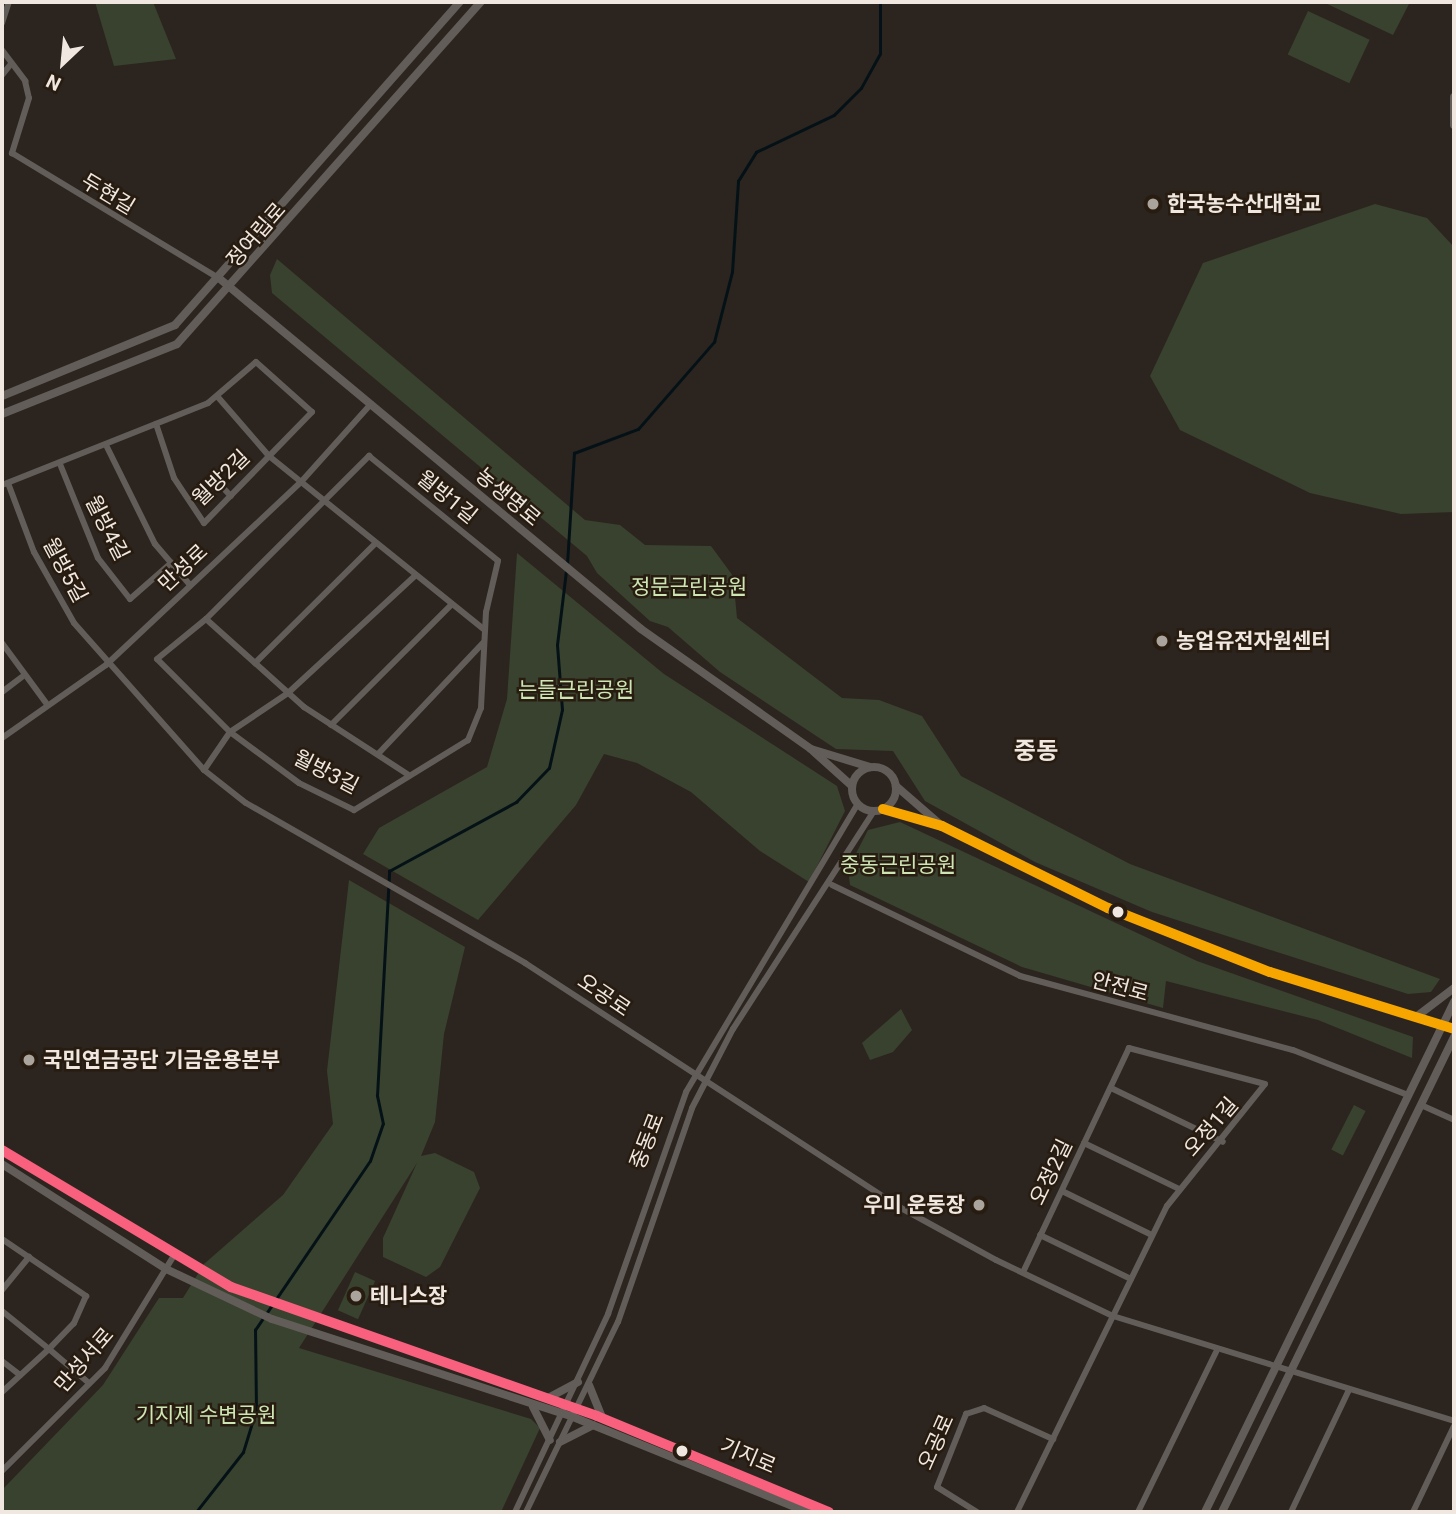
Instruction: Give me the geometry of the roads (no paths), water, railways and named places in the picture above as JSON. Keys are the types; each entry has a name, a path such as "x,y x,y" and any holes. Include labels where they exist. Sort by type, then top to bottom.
{"street":[{"path":"2,23 9,2"},
{"name":"정여립로","path":"2,396 153,337 175,325 220,279 460,2"},
{"name":"정여립로","path":"2,414 177,344 233,288 481,2"},
{"path":"2,50 29,98 12,153 2,155"},
{"path":"2,75 12,64"},
{"path":"1454,97 1454,125"},
{"name":"두현길","path":"12,153 190,261"},
{"name":"농생명로","path":"190,261 233,288 597,594 811,749"},
{"name":"월방2길","path":"256,362 312,412 204,523 174,478 156,424 217,396 256,362"},
{"name":"월방2길","path":"217,396 269,456 301,482"},
{"name":"만성로","path":"2,738 46,703 106,665 301,482 371,404"},
{"path":"60,464 107,447 156,424"},
{"name":"월방4길","path":"107,447 143,523 190,585"},
{"name":"월방1길","path":"262,563 369,456 498,561 485,631 481,708 468,740"},
{"name":"월방4길","path":"60,464 98,558 130,599 171,563"},
{"name":"월방5길","path":"60,464 5,484 34,552 106,665"},
{"path":"213,477 231,496"},
{"path":"301,482 485,631"},
{"path":"255,663 376,543"},
{"name":"월방3길","path":"262,563 206,619 156,659 230,732 299,783 354,810 407,774 468,740"},
{"path":"204,770 230,732 288,693 416,575"},
{"path":"331,725 452,604"},
{"name":"월방3길","path":"206,619 288,693 331,725 407,774"},
{"name":"월방3길","path":"378,754 484,642"},
{"path":"2,643 22,677 46,703"},
{"name":"오공로","path":"106,665 204,770 282,827 460,927 901,1208 1113,1316 1216,1352 1275,1370 1291,1372 1454,1424 1413,1512"},
{"path":"2,692 22,677"},
{"path":"811,749 890,774 896,786 942,826"},
{"path":"811,749 852,786 858,804 942,826 1160,929 1454,1029"},
{"path":"852,786 870,767"},
{"path":"879,810 896,786"},
{"name":"중동로","path":"515,1512 579,1382 695,1075 858,804"},
{"name":"중동로","path":"526,1512 618,1322 675,1147 705,1082 760,986 832,885 879,810"},
{"name":"안전로","path":"832,885 1020,976 1293,1050 1408,1095"},
{"path":"1416,1017 1454,988"},
{"path":"1205,1512 1454,1002"},
{"path":"1222,1512 1454,1037"},
{"name":"오정2길","path":"1023,1272 1129,1048"},
{"name":"오정1길","path":"1113,1316 1152,1235 1180,1189 1264,1092 1259,1078 1129,1048"},
{"path":"1111,1088 1223,1142"},
{"path":"1421,1105 1454,1120"},
{"path":"1084,1143 1180,1189"},
{"name":"기지로","path":"2,1150 173,1257 205,1274 327,1324 577,1408 829,1512"},
{"name":"기지로","path":"2,1164 166,1269 198,1284 319,1336 593,1424 796,1510 807,1512"},
{"path":"1062,1191 1152,1235"},
{"path":"1040,1235 1130,1279"},
{"path":"2,1239 86,1296 74,1323 2,1392"},
{"path":"2,1290 29,1257"},
{"name":"만성서로","path":"2,1471 89,1383 126,1340 173,1257"},
{"path":"2,1311 89,1383"},
{"path":"1017,1512 1113,1316"},
{"path":"1138,1512 1216,1352"},
{"path":"2,1361 20,1375"},
{"path":"548,1398 579,1382"},
{"path":"589,1385 602,1418"},
{"path":"1291,1512 1349,1390"},
{"path":"534,1404 550,1440"},
{"name":"오공로","path":"977,1512 937,1487 966,1414 984,1408 1053,1439"},
{"path":"560,1442 593,1424"}],"waterway":[{"path":"567,564 574,453 638,429 714,342 732,272 738,181 756,152 834,115 861,88 880,54 880,2"},
{"path":"196,1512 243,1452 256,1410 255,1330 370,1161 383,1124 377,1096 389,871 516,802 549,768 562,710 557,645 566,571"}],"place":[{"name":"한국농수산대학교","path":"1153,204"},
{"name":"농업유전자원센터","path":"1162,641"},
{"name":"국민연금공단 기금운용본부","path":"29,1060"},
{"name":"우미 운동장","path":"979,1205"},
{"name":"테니스장","path":"356,1296"}],"district":[{"name":"중동","path":"1036,752"}],"park label":[{"name":"정문근린공원","path":"689,587"},
{"name":"는들근린공원","path":"576,690"},
{"name":"중동근린공원","path":"898,865"},
{"name":"기지제 수변공원","path":"206,1415"}]}
